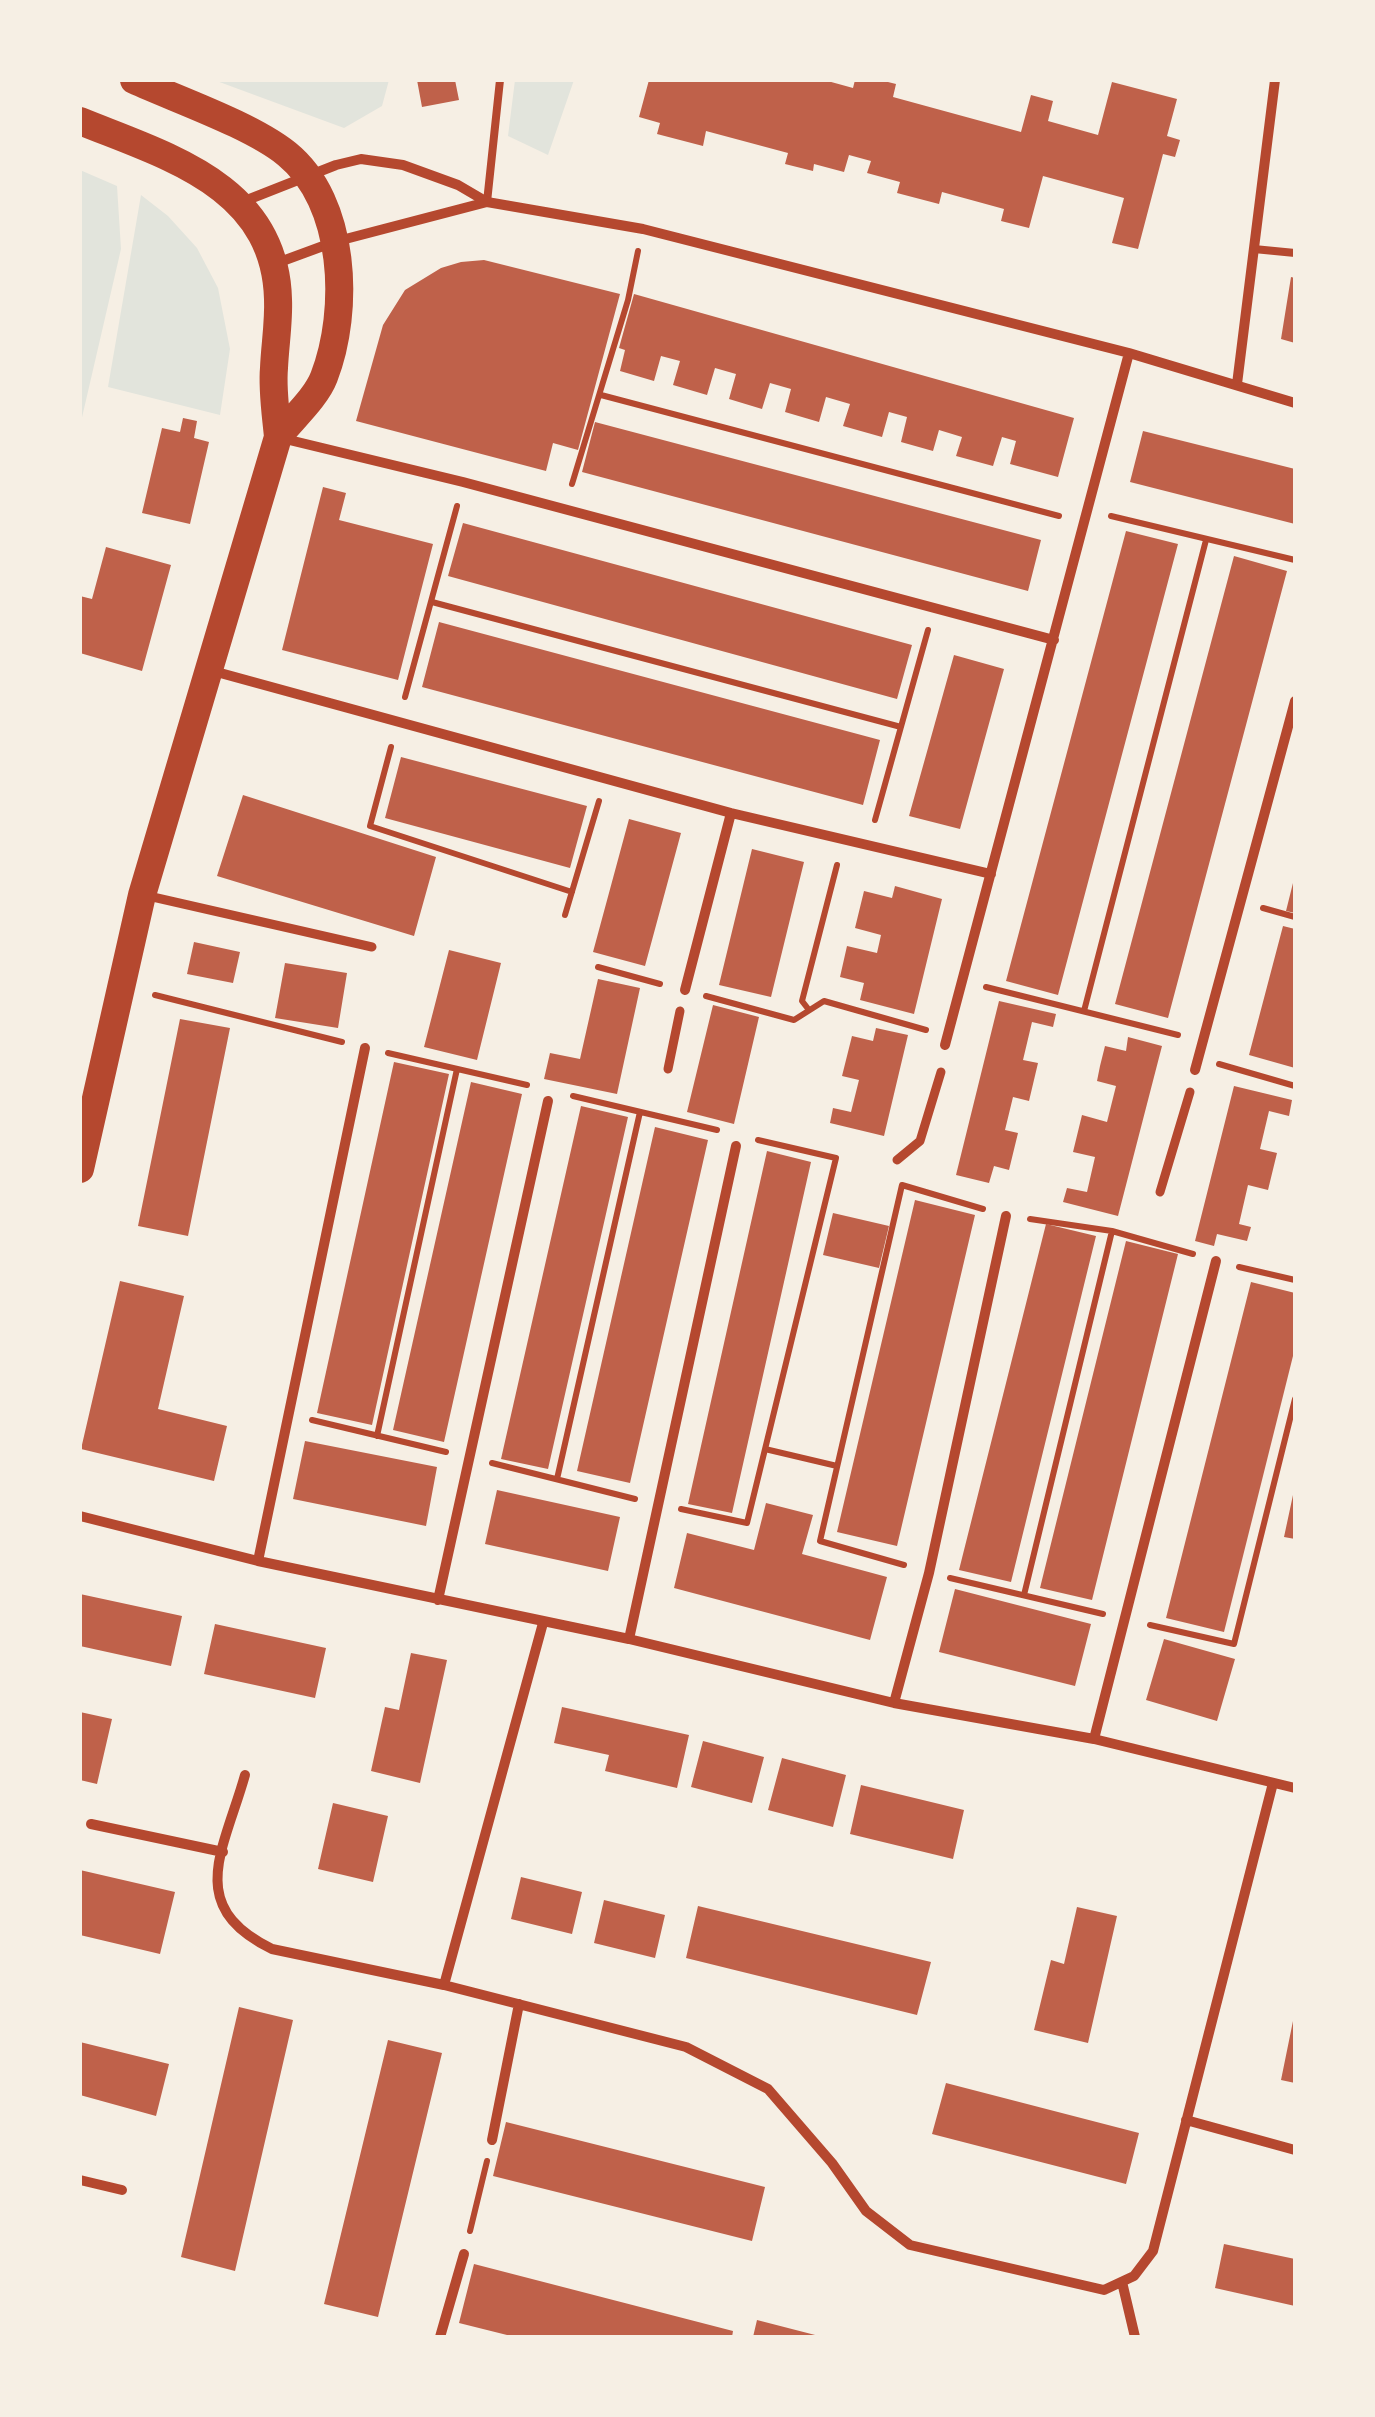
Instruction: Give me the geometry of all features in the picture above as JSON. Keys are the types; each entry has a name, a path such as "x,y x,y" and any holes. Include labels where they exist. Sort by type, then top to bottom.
{"highway":[{"path":"134,80 264,139 288,155 308,175 326,209 334,242 337,326 323,381 278,437"},
{"path":"80,120 186,164 222,186 257,227 272,264 278,295 273,371 278,437 142,895 80,1169"}],"street":[{"path":"1237,384 1275,80"},
{"path":"240,203 308,175 362,160 402,165 458,185 487,202 643,229 1129,353 1295,402"},
{"path":"272,264 334,242 487,202"},
{"path":"946,1040 1129,353"},
{"path":"278,437 1054,640"},
{"path":"209,670 731,813 991,874"},
{"path":"1196,1070 1295,702"},
{"path":"684,990 731,813"},
{"path":"142,895 372,947"},
{"path":"668,1068 680,1010"},
{"path":"258,1560 365,1048"},
{"path":"897,1160 920,1141 941,1072"},
{"path":"1160,1192 1190,1092"},
{"path":"438,1600 548,1102"},
{"path":"629,1639 736,1146"},
{"path":"894,1702 929,1572 1006,1216"},
{"path":"1094,1740 1216,1261"},
{"path":"80,1516 258,1560 629,1639 894,1702 1094,1740 1295,1788"},
{"path":"444,1985 544,1623"},
{"path":"245,1775 214,1885 226,1915 247,1937 272,1949 444,1985 686,2047 768,2088 832,2162 866,2211 910,2245 1104,2290 1134,2276 1153,2250 1273,1783"},
{"path":"91,1824 223,1852"},
{"path":"492,2140 519,2004"},
{"path":"1186,2120 1295,2150"},
{"path":"80,2180 122,2190"},
{"path":"440,2337 464,2254"},
{"path":"1122,2282 1135,2337"}],"lane":[{"path":"487,202 500,80"},
{"path":"1254,249 1295,254"}],"path":[{"path":"564,509 601,396 643,229"},
{"path":"601,396 1086,517 1295,560"},
{"path":"1084,1011 1206,540"},
{"path":"432,602 901,726"},
{"path":"869,845 934,608"},
{"path":"565,915 606,778"},
{"path":"809,1010 802,1001 844,839"},
{"path":"598,968 794,1020 824,1001 946,1040"},
{"path":"962,981 1203,1040"},
{"path":"120,986 530,1086"},
{"path":"1199,1058 1295,1086"},
{"path":"377,1436 457,1069"},
{"path":"567,1095 729,1133"},
{"path":"557,1480 640,1112"},
{"path":"288,1415 747,1523 836,1158 747,1137"},
{"path":"929,1572 820,1541 902,1186 1006,1216 1112,1230 1295,1280"},
{"path":"1024,1595 1112,1230"},
{"path":"764,1449 837,1466"},
{"path":"464,2254 492,2140"}],"shaded area":[{"path":"214,80 389,80 382,106 344,128"},
{"path":"515,80 574,80 548,155 508,136"},
{"path":"80,170 117,186 121,249 80,426"},
{"path":"141,195 168,216 197,248 218,288 230,349 220,415 108,387"}],"building":[{"path":"417,80 455,80 459,100 422,107"},
{"path":"649,80 824,80 853,88 855,80 880,80 896,84 893,97 1021,132 1031,95 1053,101 1048,121 1098,135 1112,82 1177,99 1167,136 1180,140 1175,157 1163,154 1138,249 1112,243 1124,198 1043,176 1029,228 1001,221 1004,209 942,192 939,204 897,193 900,182 867,173 871,161 849,155 844,172 814,164 813,171 785,164 788,153 706,131 703,146 657,134 660,123 639,117"},
{"path":"484,260 620,294 578,450 553,443 546,471 356,421 383,325 405,290 441,268"},
{"path":"1291,277 1295,278 1295,343 1281,339"},
{"path":"634,294 1074,418 1058,477 1010,464 1016,441 1002,437 993,466 956,456 962,437 939,430 933,451 901,442 907,417 889,412 882,437 843,426 850,404 826,397 819,422 785,412 791,389 770,383 762,409 729,399 736,374 715,368 707,395 673,385 680,361 661,356 654,381 620,371 625,350 619,348"},
{"path":"183,418 197,421 194,438 209,442 190,524 142,513 162,428 180,432"},
{"path":"595,422 1041,540 1028,591 582,472"},
{"path":"1143,431 1295,469 1295,524 1130,482"},
{"path":"323,487 346,493 339,520 433,544 398,680 282,650"},
{"path":"463,523 912,645 897,699 448,576"},
{"path":"1126,531 1178,544 1058,995 1006,981"},
{"path":"106,547 171,565 142,671 80,653 80,596 92,599"},
{"path":"1234,556 1287,571 1168,1018 1115,1004"},
{"path":"439,622 880,740 863,805 422,687"},
{"path":"954,655 1004,669 960,829 909,816"},
{"path":"401,757 587,806 570,868 385,818"},
{"path":"243,795 436,857 414,936 217,876"},
{"path":"629,819 681,833 645,966 593,952"},
{"path":"752,849 804,862 771,997 719,985"},
{"path":"1295,879 1295,913 1286,911"},
{"path":"895,886 942,899 914,1014 860,1000 864,983 840,977 847,946 877,953 881,935 855,928 864,891 892,898"},
{"path":"1283,926 1295,929 1295,1068 1249,1055"},
{"path":"194,942 240,952 233,983 187,974"},
{"path":"449,950 501,963 477,1060 424,1047"},
{"path":"285,963 347,973 338,1028 275,1018"},
{"path":"598,979 640,988 617,1094 544,1079 550,1053 580,1059"},
{"path":"999,1001 1056,1014 1053,1027 1032,1022 1023,1060 1038,1063 1029,1101 1013,1097 1005,1130 1018,1133 1009,1170 994,1166 989,1183 956,1175"},
{"path":"713,1005 759,1017 734,1124 687,1112"},
{"path":"180,1019 230,1028 188,1236 138,1226"},
{"path":"876,1028 908,1035 884,1136 830,1123 833,1108 851,1112 859,1080 842,1076 852,1036 873,1041"},
{"path":"1128,1037 1162,1046 1118,1216 1063,1202 1067,1188 1087,1192 1095,1157 1073,1152 1082,1115 1107,1122 1116,1086 1097,1081 1100,1066 1105,1046 1126,1051"},
{"path":"394,1062 449,1074 372,1425 317,1413"},
{"path":"471,1082 522,1094 444,1442 393,1430"},
{"path":"1234,1086 1292,1100 1289,1116 1269,1111 1260,1149 1277,1153 1268,1190 1248,1185 1239,1224 1251,1227 1247,1241 1217,1234 1214,1246 1195,1241"},
{"path":"581,1106 628,1117 548,1469 501,1459"},
{"path":"655,1127 708,1140 630,1483 577,1471"},
{"path":"767,1151 811,1162 732,1513 688,1504"},
{"path":"915,1200 975,1215 897,1546 837,1532"},
{"path":"833,1213 889,1226 879,1268 823,1255"},
{"path":"1046,1224 1096,1236 1011,1582 959,1570"},
{"path":"1126,1241 1178,1254 1092,1600 1040,1588"},
{"path":"120,1281 184,1296 158,1409 227,1426 214,1481 81,1449"},
{"path":"1251,1282 1295,1293 1295,1348 1224,1632 1166,1618"},
{"path":"305,1441 437,1467 426,1526 293,1499"},
{"path":"497,1490 620,1517 608,1571 485,1544"},
{"path":"1295,1495 1295,1539 1284,1537"},
{"path":"766,1503 813,1515 802,1554 887,1577 870,1640 674,1588 687,1533 754,1550"},
{"path":"955,1589 1091,1624 1075,1686 939,1652"},
{"path":"80,1594 182,1616 171,1666 80,1646"},
{"path":"215,1624 326,1648 315,1698 204,1674"},
{"path":"1164,1639 1235,1659 1217,1721 1146,1700"},
{"path":"411,1653 447,1660 420,1783 371,1771 385,1707 399,1710"},
{"path":"562,1707 689,1735 677,1788 605,1771 609,1755 554,1743"},
{"path":"80,1712 112,1719 97,1784 80,1780"},
{"path":"703,1741 764,1757 752,1803 691,1787"},
{"path":"782,1758 846,1775 833,1827 768,1810"},
{"path":"861,1785 964,1810 953,1859 850,1834"},
{"path":"333,1803 388,1816 373,1882 318,1869"},
{"path":"80,1870 175,1892 160,1954 80,1935"},
{"path":"521,1877 582,1892 572,1934 511,1919"},
{"path":"604,1900 665,1915 655,1958 594,1943"},
{"path":"698,1906 931,1962 917,2015 686,1958"},
{"path":"1077,1907 1117,1916 1088,2043 1034,2030 1051,1960 1064,1964"},
{"path":"239,2007 293,2020 235,2271 181,2257"},
{"path":"1295,2022 1295,2083 1281,2080"},
{"path":"388,2040 442,2053 378,2317 324,2304"},
{"path":"80,2042 169,2064 156,2116 80,2095"},
{"path":"946,2083 1139,2133 1126,2184 932,2134"},
{"path":"506,2122 765,2187 752,2241 493,2176"},
{"path":"1224,2244 1295,2259 1295,2306 1215,2288"},
{"path":"474,2264 733,2331 732,2337 515,2337 459,2323"},
{"path":"757,2320 819,2336 819,2337 753,2337"}]}
